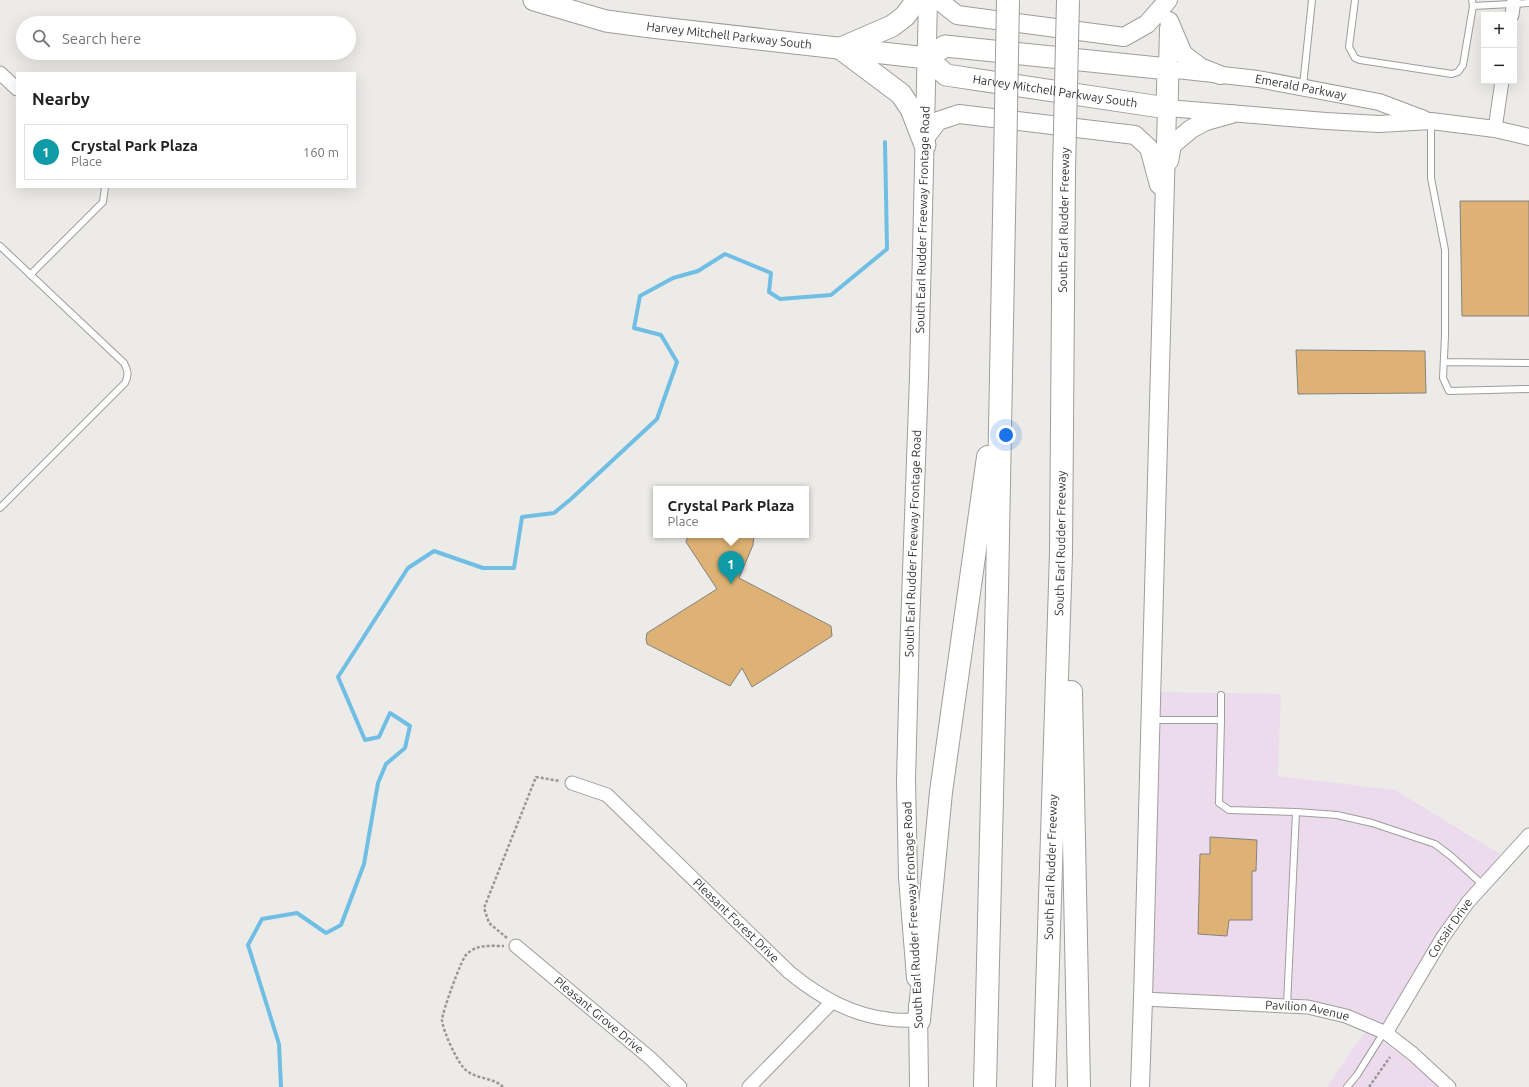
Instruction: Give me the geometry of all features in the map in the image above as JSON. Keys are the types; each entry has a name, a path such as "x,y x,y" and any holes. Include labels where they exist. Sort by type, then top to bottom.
{"highway":[{"path":"985,1087 997,588 1008,0"},
{"name":"South Earl Rudder Freeway","path":"1044,1087 1061,553 1064,171 1068,0"},
{"path":"919,1020 941,792 1001,362"},
{"path":"1061,553 1069,606 1079,1087"}],"main road":[{"name":"Harvey Mitchell Parkway South","path":"534,0 558,4 613,22 927,58 946,75 1167,108"},
{"path":"840,48 892,26 905,16 917,0"},
{"name":"South Earl Rudder Freeway Frontage Road","path":"919,1087 919,1020 908,877 906,780 919,377 928,0"},
{"path":"940,0 957,15 1124,37 1147,24 1169,0"},
{"path":"1140,1087 1151,720 1169,0"},
{"path":"1169,21 1182,54 1200,67 1220,74"},
{"path":"927,58 945,46 1168,69"},
{"path":"840,48 901,94 911,109 925,142"},
{"path":"925,142 938,121 958,114 1135,135 1149,148 1164,201"},
{"path":"1165,179 1172,145 1191,129 1206,121 1231,114"}],"street":[{"name":"Emerald Parkway","path":"1168,69 1258,79 1379,102 1431,121"},
{"path":"0,73 16,88"},
{"path":"1495,129 1502,84"},
{"name":"Emerald Parkway","path":"1167,108 1379,124 1431,121 1495,129 1529,137"},
{"name":"Pleasant Forest Drive","path":"572,783 607,795 789,972 808,988 832,1002 868,1016 889,1020 919,1020"},
{"name":"Corsair Drive","path":"1385,1033 1443,937 1468,902 1529,835"},
{"name":"Pleasant Grove Drive","path":"516,946 650,1058 680,1087"},
{"name":"Pavilion Avenue","path":"1143,999 1287,1005 1308,1007 1346,1016 1385,1033 1413,1054 1449,1087"},
{"path":"749,1087 832,1002"}],"lane":[{"path":"1303,88 1312,0"},
{"path":"1355,0 1349,47 1355,58 1452,74 1458,72 1463,65 1473,3 1513,6 1529,3"},
{"path":"1431,121 1430,178 1445,250 1443,378 1449,391 1529,389"},
{"path":"30,275 103,202 105,188"},
{"path":"0,246 124,363 128,370 128,376 125,383 0,508"},
{"path":"1444,362 1529,364"},
{"path":"1221,695 1219,803 1229,810 1338,815 1372,823 1435,844 1483,885"},
{"path":"1151,720 1221,720"},
{"path":"1287,1005 1296,812"},
{"path":"1347,1087 1357,1075 1385,1033"}],"path":[{"path":"516,946 489,923 484,908 536,777 572,783"},
{"path":"503,1087 492,1080 481,1078 469,1073 462,1067 451,1046 442,1020 445,1005 466,955 477,947 516,946"},
{"path":"1369,1087 1390,1057"}],"shaded area":[{"path":"1158,692 1281,694 1278,776 1395,790 1500,854 1426,952 1383,1025 1343,1008 1292,999 1147,995"},
{"path":"1366,1030 1423,1071 1439,1087 1327,1087"}],"building":[{"path":"1460,201 1529,201 1529,316 1462,316"},
{"path":"1296,350 1425,351 1426,393 1298,394"},
{"path":"687,538 754,538 753,545 739,578 831,626 832,636 752,687 742,668 730,686 647,644 647,633 717,589 686,542"},
{"path":"1210,837 1257,840 1256,871 1252,871 1252,920 1229,920 1227,936 1198,934 1200,854 1210,854"}],"waterway":[{"path":"281,1087 279,1044 248,945 262,919 297,913 326,933 341,925 364,864 378,783 386,764 405,748 410,726 390,713 379,737 365,740 338,677 408,568 434,551 483,568 514,568 522,517 554,513 657,419 677,362 661,335 634,328 640,296 673,278 698,271 725,254 771,273 769,292 780,299 831,295 887,249 885,142"}],"place":[{"name":"Crystal Park Plaza","path":"731,584"}]}
